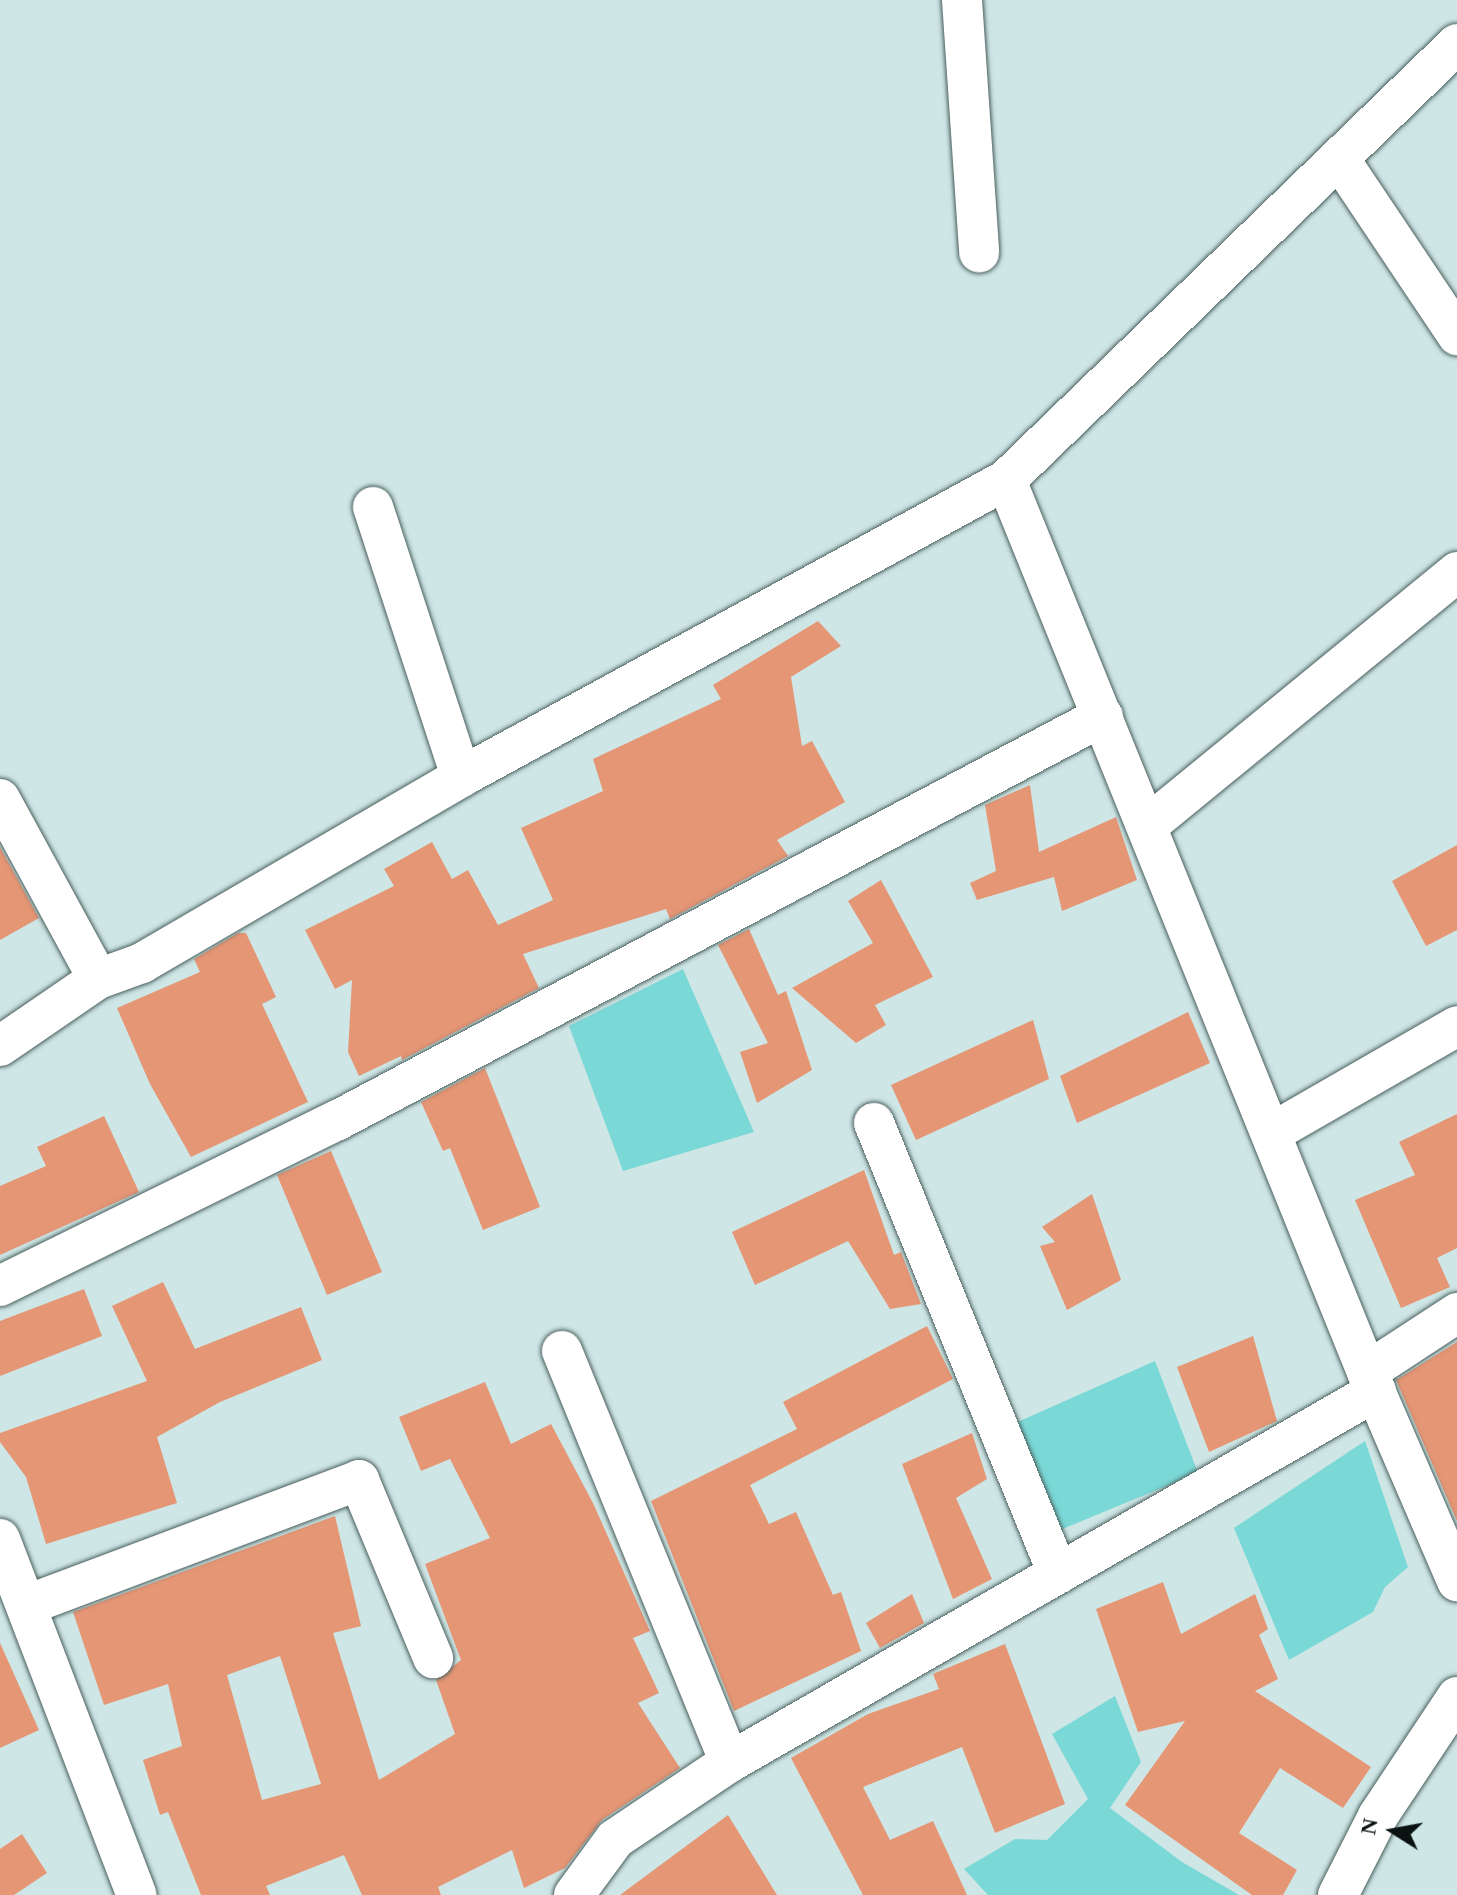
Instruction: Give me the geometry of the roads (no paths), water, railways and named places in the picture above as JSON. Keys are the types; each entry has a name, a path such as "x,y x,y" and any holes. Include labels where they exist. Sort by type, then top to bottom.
{"street":[{"path":"962,0 979,252"},
{"path":"0,1046 98,979 142,963 461,777 1006,480 1457,44"},
{"path":"1340,160 1457,335"},
{"path":"1006,480 1273,1132 1371,1382 1448,1538 1457,1581"},
{"path":"373,507 461,777"},
{"path":"1147,826 1457,572"},
{"path":"0,1286 338,1120 1103,716"},
{"path":"0,799 98,979"},
{"path":"1273,1132 1457,1026"},
{"path":"874,1123 1058,1574"},
{"path":"574,1895 615,1839 730,1762 1058,1574 1371,1382 1457,1313"},
{"path":"562,1351 730,1762"},
{"path":"27,1605 359,1480 433,1658"},
{"path":"0,1539 27,1605 102,1816 137,1895"},
{"path":"1338,1895 1378,1816 1457,1697"}]}
